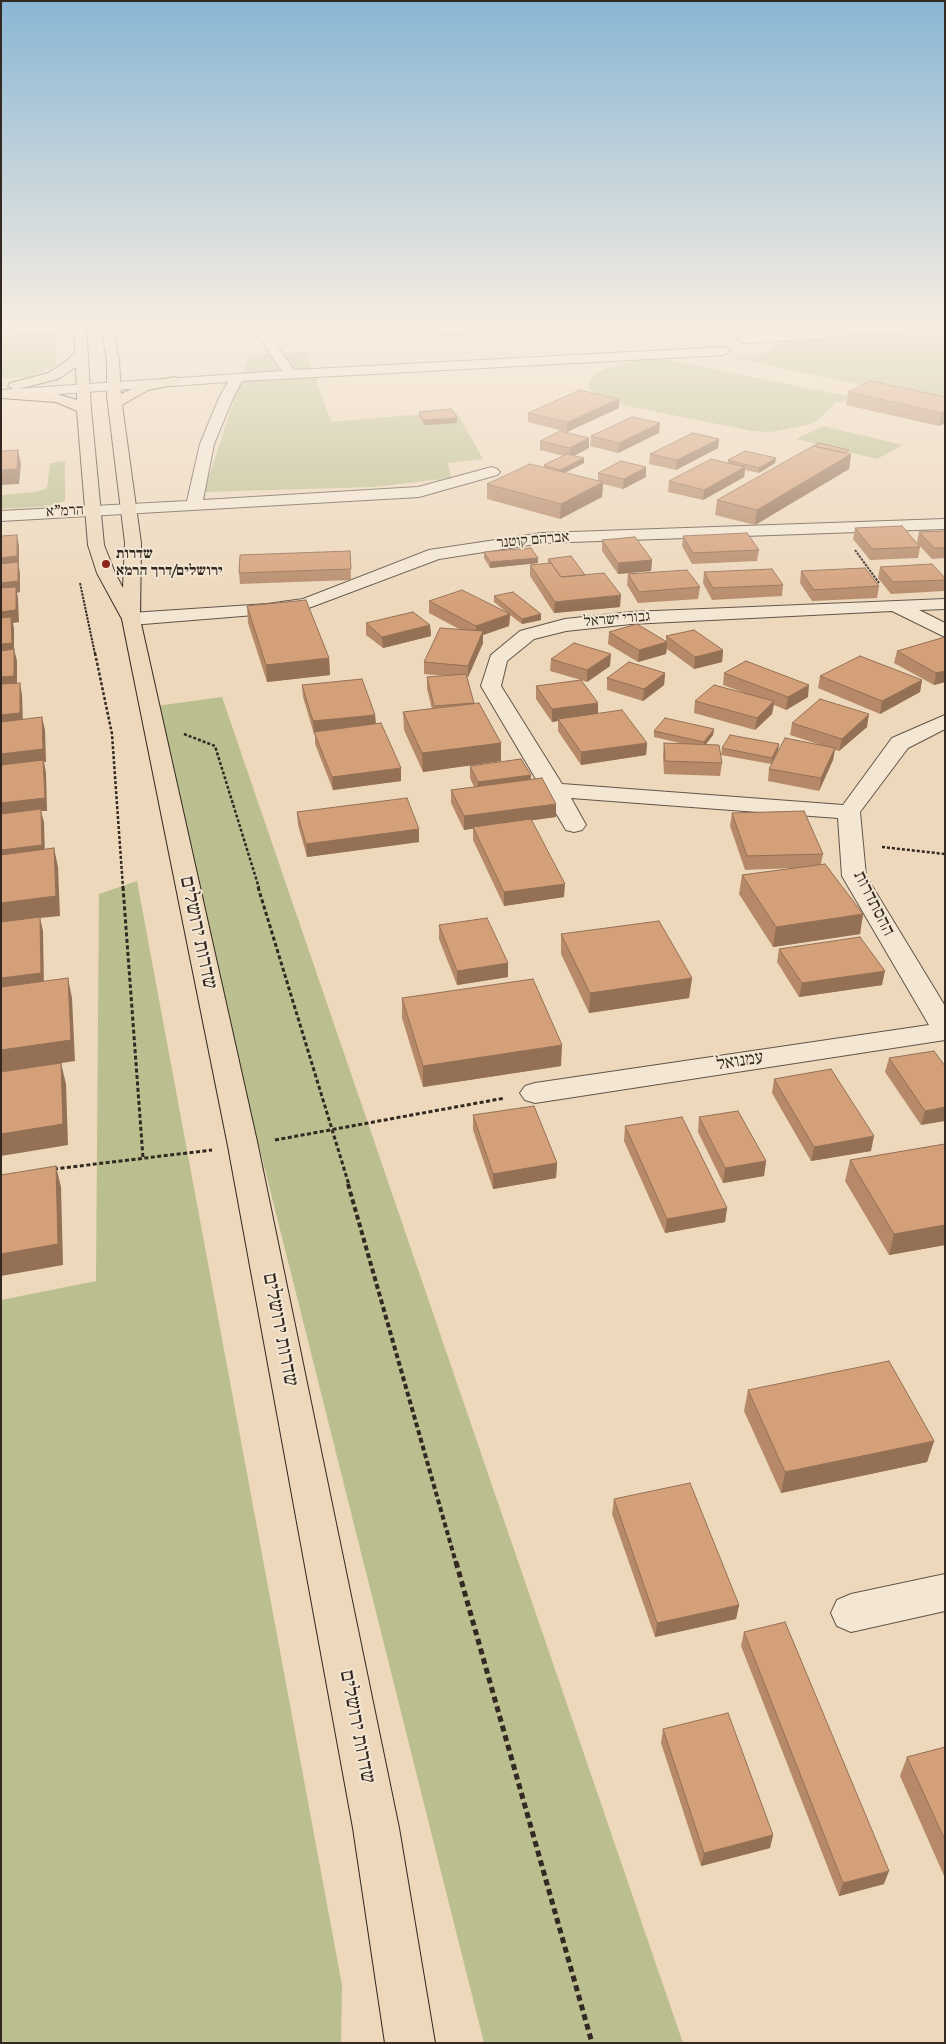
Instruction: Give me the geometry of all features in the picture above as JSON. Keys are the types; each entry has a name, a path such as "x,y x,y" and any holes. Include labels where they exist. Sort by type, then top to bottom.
{"main road":[{"name":"שדרות ירושלים","path":"85,420 96,545 100,560 131,620"},
{"name":"שדרות ירושלים","path":"117,420 133,543 131,620 245,1156 372,1808 410,2043"}],"street":[{"path":"194,505 207,444 217,420"},
{"name":"הרמ\"א","path":"1,516 419,492 492,472"},
{"name":"אברהם קוטנר","path":"131,620 268,609 306,604 435,554 478,546 542,538 945,524"},
{"name":"גבורי ישראל","path":"574,825 555,790 491,686 498,659 527,635 565,625 631,618 945,604"},
{"path":"895,605 945,631"},
{"path":"555,790 850,812 864,790 900,744 945,721"},
{"name":"ההסתדרות","path":"850,812 854,876 945,1029"},
{"name":"עמנואל","path":"535,1093 945,1029"},
{"path":"851,1613 945,1592"}],"path":[{"path":"838,528 895,605"},
{"path":"79,580 112,734 143,1158"},
{"path":"152,721 215,746 333,1130 592,2043"},
{"path":"852,844 945,854"}],"green space":[{"path":"227,420 330,420 331,422 461,420 483,459 448,463 451,478 373,487 204,492"},
{"path":"699,420 817,420 808,425 770,432 752,431"},
{"path":"823,426 903,445 877,459 796,439"},
{"path":"65,461 65,501 49,506 1,509 1,495 36,492 47,488 50,463"},
{"path":"222,697 683,2043 484,2043 149,707"},
{"path":"137,881 342,1985 341,2043 1,2043 1,1300 96,1281 99,894"}],"building":[{"path":"625,420 648,420 660,423 619,443 591,436"},
{"path":"560,431 589,438 570,448 540,441"},
{"path":"693,433 719,439 677,460 650,454"},
{"path":"819,443 849,450 845,453 814,446"},
{"path":"813,446 851,454 757,510 717,500"},
{"path":"18,450 17,469 1,470 1,451"},
{"path":"745,451 776,458 759,468 728,460"},
{"path":"567,454 584,458 560,470 544,465"},
{"path":"711,459 745,467 704,490 669,481"},
{"path":"621,461 646,467 624,479 598,473"},
{"path":"530,464 603,482 561,504 487,484"},
{"path":"902,526 920,547 872,549 855,528"},
{"path":"945,531 945,548 934,548 919,532"},
{"path":"747,533 759,550 693,553 683,536"},
{"path":"17,535 17,556 1,558 1,536"},
{"path":"635,537 652,560 618,563 602,540"},
{"path":"531,548 538,558 490,562 484,552"},
{"path":"350,551 351,569 239,573 240,555"},
{"path":"571,556 585,575 561,577 548,559"},
{"path":"18,562 18,581 1,583 1,564"},
{"path":"551,563 561,577 604,573 621,595 555,602 530,565"},
{"path":"932,564 945,580 893,582 880,567"},
{"path":"865,568 879,586 814,590 801,571"},
{"path":"772,569 783,585 713,588 704,572"},
{"path":"687,570 700,587 639,592 628,574"},
{"path":"16,587 16,610 1,612 1,588"},
{"path":"462,590 510,614 476,626 429,601"},
{"path":"513,592 541,614 522,619 494,596"},
{"path":"306,600 329,658 266,665 247,606"},
{"path":"413,612 430,625 382,637 366,623"},
{"path":"11,617 12,643 1,644 1,618"},
{"path":"637,624 667,642 639,650 609,632"},
{"path":"440,628 483,631 468,666 424,662"},
{"path":"694,630 723,650 695,657 666,636"},
{"path":"945,637 945,671 936,673 897,651"},
{"path":"574,643 611,654 587,670 551,659"},
{"path":"14,649 14,676 1,677 1,651"},
{"path":"860,656 922,680 882,701 820,676"},
{"path":"746,661 809,685 788,697 724,673"},
{"path":"629,662 665,673 644,689 607,678"},
{"path":"466,674 474,703 434,706 427,677"},
{"path":"362,679 375,715 313,721 302,685"},
{"path":"581,680 598,703 552,709 536,686"},
{"path":"20,683 20,713 1,715 1,684"},
{"path":"714,685 774,701 757,718 695,701"},
{"path":"820,699 869,714 842,739 792,723"},
{"path":"479,703 501,743 422,753 403,712"},
{"path":"622,710 647,743 581,752 558,719"},
{"path":"42,717 43,749 1,754 1,722"},
{"path":"665,718 714,729 704,742 654,731"},
{"path":"381,723 401,768 332,777 314,732"},
{"path":"730,735 779,744 772,758 722,748"},
{"path":"785,738 835,748 821,778 769,769"},
{"path":"664,743 719,745 722,763 665,761"},
{"path":"521,759 531,775 478,782 470,766"},
{"path":"43,760 45,798 1,803 1,765"},
{"path":"542,778 556,804 464,816 451,790"},
{"path":"407,798 419,829 306,844 297,812"},
{"path":"41,809 42,845 1,850 1,814"},
{"path":"804,811 823,854 747,856 732,813"},
{"path":"531,819 565,884 504,892 473,827"},
{"path":"54,848 56,896 1,903 1,855"},
{"path":"825,864 863,914 776,927 742,875"},
{"path":"40,917 41,973 1,978 1,922"},
{"path":"487,918 508,963 457,971 439,925"},
{"path":"659,921 692,978 590,993 561,934"},
{"path":"860,937 885,971 802,983 779,949"},
{"path":"68,978 71,1040 1,1050 1,987"},
{"path":"533,979 562,1045 423,1066 402,998"},
{"path":"934,1051 945,1066 945,1107 925,1111 889,1058"},
{"path":"61,1063 63,1124 1,1134 1,1072"},
{"path":"831,1069 874,1136 814,1147 774,1079"},
{"path":"534,1106 557,1163 493,1174 473,1115"},
{"path":"738,1111 766,1161 725,1168 699,1117"},
{"path":"682,1117 727,1208 667,1219 625,1126"},
{"path":"945,1144 945,1225 894,1234 850,1160"},
{"path":"56,1166 58,1244 1,1254 1,1175"},
{"path":"889,1361 934,1441 785,1472 748,1390"},
{"path":"690,1483 739,1605 657,1623 614,1499"},
{"path":"785,1622 889,1871 843,1883 744,1632"},
{"path":"728,1713 773,1835 704,1853 663,1729"},
{"path":"945,1747 945,1840 907,1757"}],"place":[{"name":"שדרות ירושלים/דרך הרמא","path":"106,564"}]}
